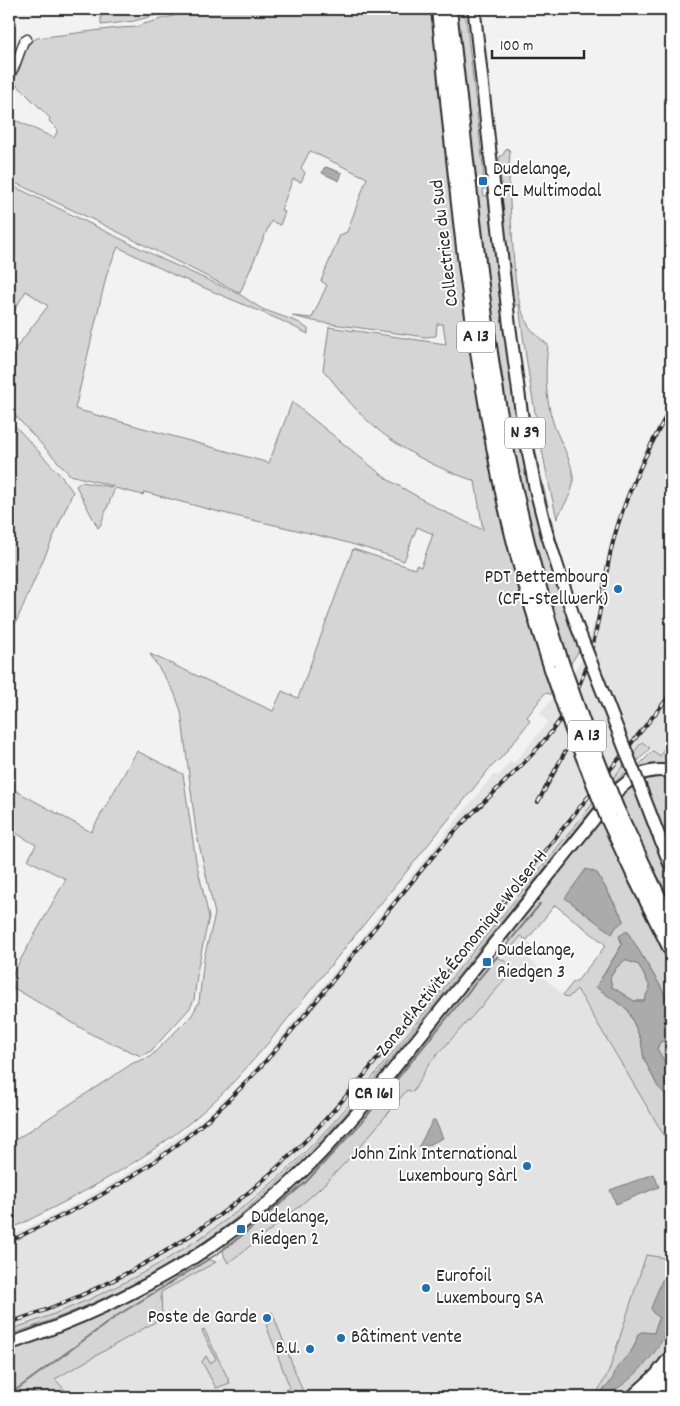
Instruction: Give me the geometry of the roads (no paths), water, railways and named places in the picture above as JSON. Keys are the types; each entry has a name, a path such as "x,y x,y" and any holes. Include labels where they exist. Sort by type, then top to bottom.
{"highway":[{"name":"Collectrice du Sud","path":"444,13 470,290 504,497 524,579 632,870 671,949"},
{"name":"Collectrice du Sud","path":"612,813 668,915 671,924"},
{"path":"634,1397 657,1376 671,1358"},
{"path":"646,1397 671,1381"}],"main road":[{"name":"N 39","path":"474,9 509,322 523,424 535,486 547,534 576,624 671,868"},
{"name":"Zone d'Activité Économique Wolser H","path":"9,1344 45,1332 92,1312 164,1275 211,1246 273,1198 333,1140 372,1096 614,794 638,775 650,771 671,772"}],"street":[{"path":"9,77 16,66 24,41 27,39"}],"waterway":[{"path":"668,759 671,743"},
{"path":"9,1395 118,1315 217,1254 305,1183 361,1123 540,904"}],"railway":[{"path":"9,1242 112,1189 168,1152 212,1116 261,1066 292,1030 448,839 534,753 550,734 563,715 583,677 594,642 616,531 644,459 671,407"},
{"path":"9,1323 49,1309 87,1292 161,1254 230,1207 294,1152 366,1073 671,694"},
{"path":"668,732 671,728"},
{"path":"538,802 565,752"}],"place":[{"name":"Dudelange, CFL Multimodal","path":"483,181"},
{"name":"PDT Bettembourg (CFL-Stellwerk)","path":"618,589"},
{"name":"Dudelange, Riedgen 3","path":"487,962"},
{"name":"John Zink International Luxembourg Sàrl","path":"527,1166"},
{"name":"Dudelange, Riedgen 2","path":"241,1229"},
{"name":"Eurofoil Luxembourg SA","path":"426,1288"},
{"name":"Poste de Garde","path":"267,1318"},
{"name":"Bâtiment vente","path":"341,1338"},
{"name":"B.U.","path":"310,1349"}]}
